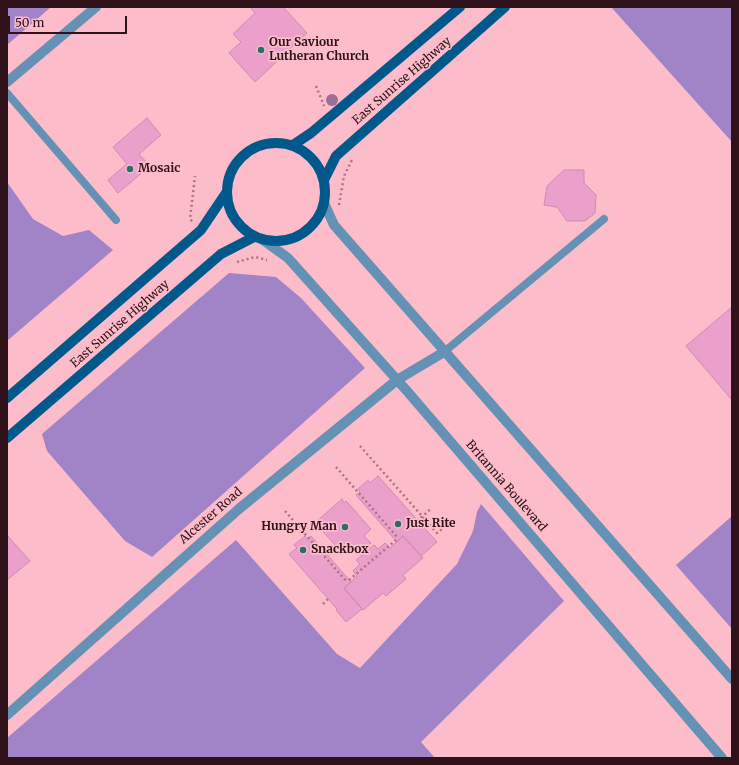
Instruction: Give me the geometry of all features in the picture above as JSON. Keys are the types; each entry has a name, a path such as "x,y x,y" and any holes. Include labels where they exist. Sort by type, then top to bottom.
{"main road":[{"name":"East Sunrise Highway","path":"293,145 311,133 460,7"},
{"name":"East Sunrise Highway","path":"324,180 336,156 505,7"},
{"path":"278,142 293,145 307,153 314,161 324,180 324,203 311,226 289,240 258,238 240,226 230,211 226,193 230,172 243,154 262,144 278,142"},
{"name":"East Sunrise Highway","path":"7,398 201,230 226,193"},
{"name":"East Sunrise Highway","path":"7,438 221,254 258,238"}],"street":[{"path":"7,82 96,7"},
{"path":"324,203 334,225 732,679"},
{"name":"Britannia Boulevard","path":"258,238 288,258 397,380 722,758"},
{"name":"Alcester Road","path":"7,715 240,508 397,380 444,352"}],"lane":[{"path":"7,93 116,220"},
{"path":"444,352 604,219"}],"path":[{"path":"360,446 437,533 447,525"},
{"path":"285,511 348,581 397,539 336,467"},
{"path":"417,521 432,508"},
{"path":"323,604 328,599"}],"shaded area":[{"path":"7,7 51,7 7,45"},
{"path":"611,7 732,7 732,142"},
{"path":"7,182 33,219 63,236 89,230 113,250 7,341"},
{"path":"229,273 276,277 301,298 365,368 152,557 125,541 47,451 42,434"},
{"path":"481,504 564,601 421,742 435,758 7,758 7,738 236,540 337,654 360,668 457,564 473,531 477,512"},
{"path":"732,516 732,629 676,565"}],"building":[{"path":"250,7 283,7 307,33 255,82 229,53 241,42 233,34 255,13"},
{"path":"147,118 161,135 139,154 150,166 118,193 108,180 127,164 113,147"},
{"path":"564,170 584,170 584,183 596,195 595,213 585,221 567,221 557,207 544,205 547,186"},
{"path":"732,307 732,400 686,346"},
{"path":"378,476 437,542 421,556 403,536 397,542 356,495 360,492 358,489 368,480 370,483"},
{"name":"Hungry Man","path":"342,499 344,503 346,501 371,529 364,536 371,543 357,555 350,548 343,554 318,526 320,524 317,521"},
{"path":"7,535 30,561 7,580"},
{"path":"305,536 307,539 311,536 351,582 344,588 362,609 346,622 336,610 337,609 289,554 297,548 294,545"},
{"path":"403,536 423,558 403,575 406,579 386,596 383,593 363,610 344,588 357,576 353,571 360,564 356,560 374,545 378,549 385,543 390,548"}],"place":[{"name":"Our Saviour Lutheran Church","path":"261,50"},
{"name":"Mosaic","path":"130,169"},
{"name":"Just Rite","path":"398,524"},
{"name":"Hungry Man","path":"345,527"},
{"name":"Snackbox","path":"303,550"}]}
